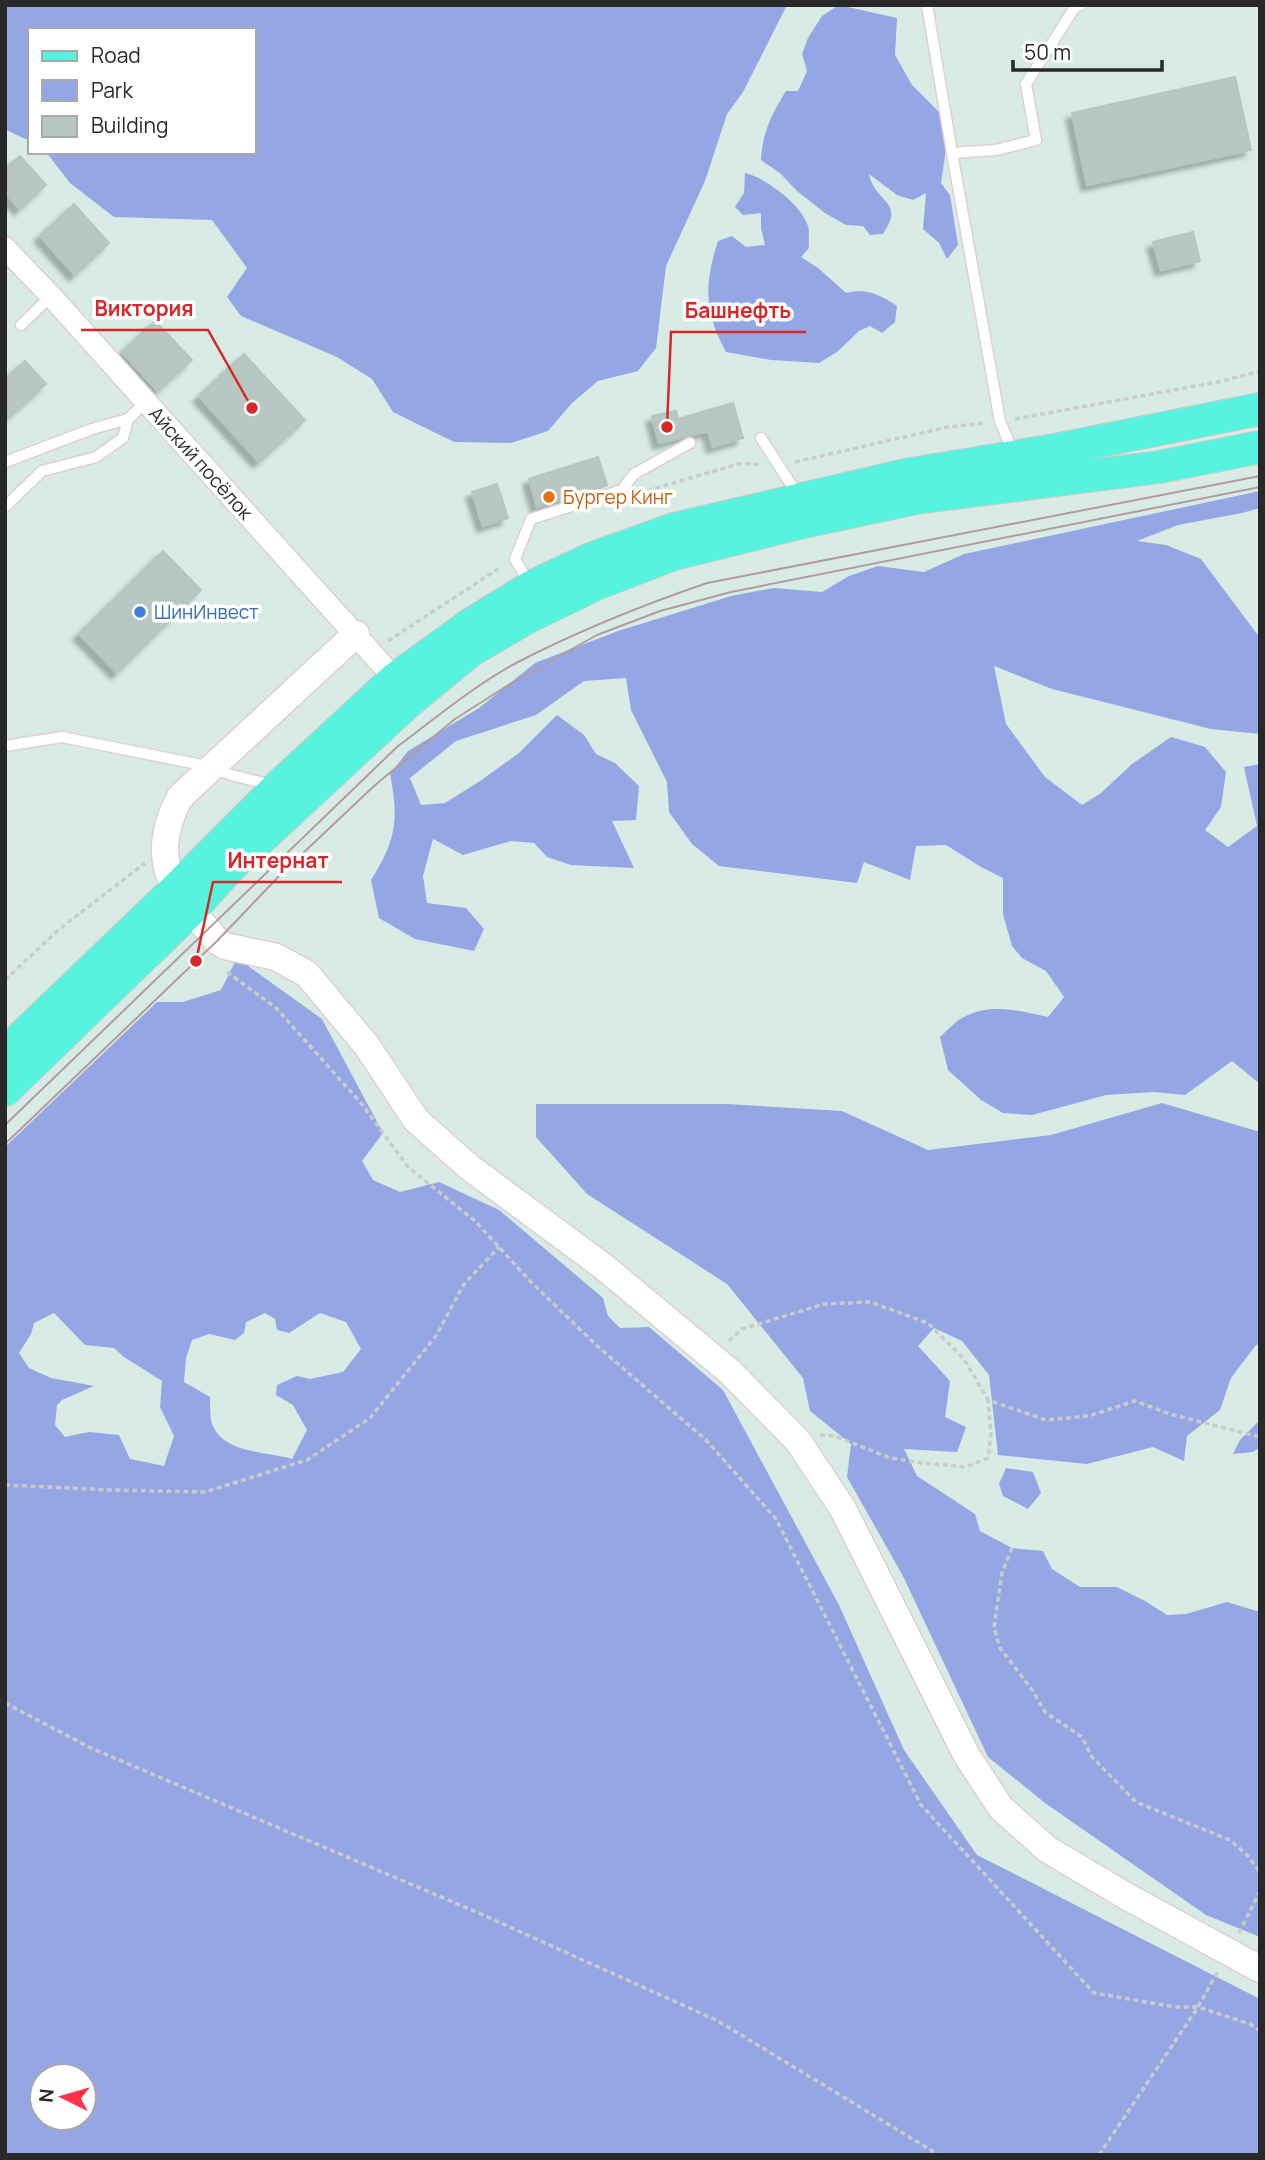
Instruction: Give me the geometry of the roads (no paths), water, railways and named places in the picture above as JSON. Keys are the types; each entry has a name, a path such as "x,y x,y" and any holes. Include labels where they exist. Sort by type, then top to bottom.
{"main road":[{"path":"5,1053 178,888 278,787 395,679 471,624 531,587 593,558 674,529 905,475 1015,457 1260,409"},
{"path":"5,1090 178,888 230,867 408,702 470,652 528,617 596,584 674,554 803,522 916,498 1159,467 1260,447"}],"street":[{"name":"Айский посёлок","path":"5,248 395,679"},
{"path":"356,634 180,797 170,814 163,849 178,888 217,941 225,946 276,957 307,974 367,1046 416,1120 469,1167 604,1266 712,1356 798,1441 843,1509 967,1756 1002,1808 1047,1849 1260,1969"}],"lane":[{"path":"927,5 1000,421 1015,457"},
{"path":"951,153 996,150 1036,140 1026,85 1075,7 1081,5"},
{"path":"21,325 51,296"},
{"path":"5,462 92,429 128,419 146,402"},
{"path":"5,507 42,471 96,457 123,438 128,419"},
{"path":"761,438 800,499"},
{"path":"531,587 514,559 531,519 622,490 634,474 690,443"},
{"path":"5,746 62,737 212,767 278,787"}],"tram line":[{"path":"5,1125 398,746 471,691 518,662 611,619 707,583 1260,476"},
{"path":"5,1144 374,786 455,719 513,682 597,635 660,611 731,592 1260,487"}],"place":[{"name":"Виктория","path":"252,408"},
{"name":"Башнефть","path":"667,427"},
{"name":"Бургер Кинг","path":"549,497"},
{"name":"ШинИнвест","path":"140,612"},
{"name":"Интернат","path":"196,961"}]}
